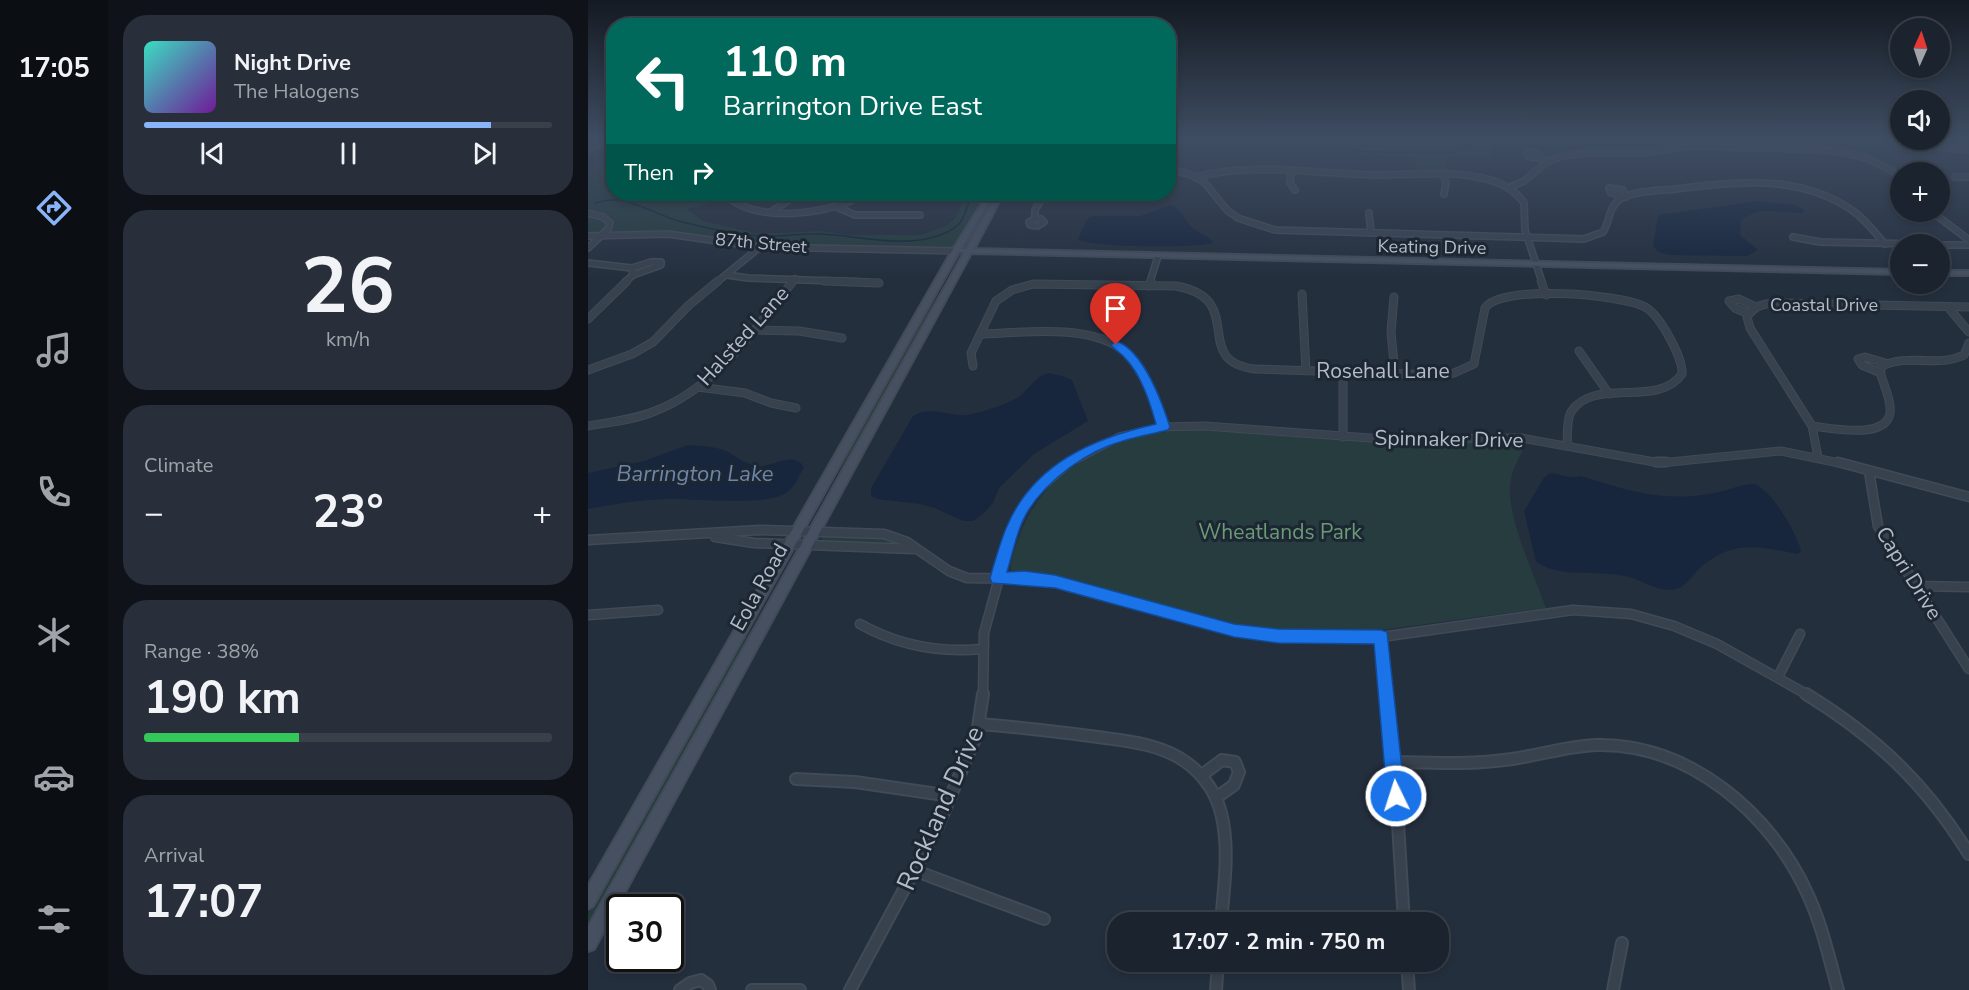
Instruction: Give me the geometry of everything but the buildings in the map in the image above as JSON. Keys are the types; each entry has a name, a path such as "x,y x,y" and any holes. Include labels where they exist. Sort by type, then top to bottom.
{"street":[{"path":"1208,186 1232,215 1260,227 1284,231 1578,239 1602,233 1609,224 1612,206 1626,197 1703,186"},
{"path":"1293,186 1296,190"},
{"path":"1444,194 1445,186"},
{"path":"1503,186 1524,203 1525,227 1546,295"},
{"path":"1508,188 1512,186"},
{"path":"1791,186 1819,194 1847,207 1862,219 1885,244"},
{"path":"733,201 771,212 803,214 837,207 850,201"},
{"path":"771,212 788,201"},
{"path":"962,251 988,201"},
{"path":"962,251 995,201"},
{"path":"1035,219 1035,210 1041,201"},
{"path":"837,207 846,213 855,215 920,215"},
{"path":"588,213 609,220 610,226 588,248"},
{"path":"1369,213 1371,233"},
{"path":"1945,222 1969,240"},
{"name":"87th Street","path":"601,236 678,235 760,247 962,251"},
{"path":"588,236 601,236"},
{"path":"1793,237 1820,242 1890,244"},
{"path":"1950,245 1969,245"},
{"path":"588,370 632,354 653,342 689,305 760,247"},
{"name":"Keating Drive","path":"962,251 1890,272"},
{"name":"Eola Road","path":"588,901 790,544 962,251"},
{"name":"Eola Road","path":"588,943 807,545 962,251"},
{"path":"1149,286 1158,256"},
{"path":"588,263 632,268 651,262 661,262 661,265 656,268 633,275 588,319"},
{"path":"632,268 633,275"},
{"path":"1950,273 1969,273"},
{"path":"727,274 748,278 879,283"},
{"name":"Halsted Lane","path":"588,426 654,412 679,400 698,387 754,330 795,279"},
{"name":"Rosehall Lane","path":"973,366 971,353 996,301 1003,295 1021,287 1045,283 1187,288 1208,297 1212,303 1221,347 1230,362 1255,369 1343,373 1440,375 1466,369 1474,364 1477,358 1484,308 1487,304 1508,295 1619,298 1645,307 1659,321 1682,367 1679,380 1675,384 1659,389 1592,397 1576,405 1571,413 1567,445"},
{"path":"1302,294 1306,371"},
{"path":"1394,297 1391,332 1395,374"},
{"name":"Coastal Drive","path":"1812,426 1750,328 1752,310 1779,303 1969,307"},
{"path":"1948,306 1969,332"},
{"path":"754,330 799,331 842,338"},
{"path":"980,334 1069,332 1084,334 1116,345 1129,355 1138,367 1157,405 1163,427"},
{"path":"1881,373 1862,365 1858,359 1869,357 1886,363 1904,359 1953,360 1964,355 1969,342"},
{"path":"1579,351 1609,394"},
{"path":"1818,457 1812,426 1864,431 1887,423 1891,412 1881,373 1881,368 1886,363"},
{"path":"1343,373 1343,437"},
{"path":"698,387 745,393 771,403 795,408"},
{"name":"Spinnaker Drive","path":"998,578 1013,526 1024,506 1053,475 1073,459 1096,447 1119,437 1163,427 1205,426 1343,437 1419,439 1513,437 1660,462 1781,451 1818,457 1969,497"},
{"name":"Capri Drive","path":"1869,471 1878,526 1969,669"},
{"path":"588,540 760,530 884,534 907,542 914,549 967,578 1025,577 1055,582 1234,631 1278,636 1381,637 1573,610 1611,611 1653,620 1696,634 1778,677 1847,718 1887,752 1924,790 1953,828 1969,854"},
{"path":"703,535 754,543 914,549"},
{"name":"Rockland Drive","path":"850,990 868,952 916,871 951,796 980,724 983,700 982,650 998,578"},
{"path":"1917,586 1969,587"},
{"path":"588,615 658,610"},
{"path":"860,624 897,643 927,650 953,652 982,650"},
{"path":"1778,677 1800,634"},
{"path":"1381,637 1394,762 1403,912"},
{"path":"980,724 1026,727 1146,744 1181,756 1202,775 1217,797 1225,834 1221,912"},
{"path":"1394,762 1486,762 1585,745 1637,748 1680,762 1735,798 1765,828 1787,857 1802,882 1816,915 1838,990"},
{"path":"1202,775 1222,760 1235,762 1239,772 1234,785 1217,797"},
{"path":"796,779 855,782 951,796"},
{"path":"916,871 1044,919"},
{"path":"1613,990 1622,943"},
{"path":"1216,990 1217,972"},
{"path":"1408,972 1409,990"},
{"path":"680,990 700,980 708,985 710,990"},
{"path":"752,990 800,990"}],"green space":[{"path":"588,186 606,186 606,201 719,201 687,209 703,221 758,234 822,231 846,235 921,235 948,225 958,214 963,201 987,201 956,248 761,244 670,232 588,234"},
{"path":"945,278 922,328 833,485 859,431"},
{"name":"Wheatlands Park","path":"1202,430 1387,443 1527,442 1512,474 1510,500 1517,531 1546,608 1373,631 1275,629 1245,626 1047,574 1018,573 1011,570 1015,548 1032,509 1049,487 1070,469 1094,454 1147,435"},
{"path":"825,536 878,537 894,541 892,543 823,542 821,538"},
{"path":"768,594 725,682 588,929 588,914"}],"water":[{"path":"1758,201 1795,205 1804,210 1802,213 1763,211 1753,213 1741,220 1740,235 1758,250 1747,256 1670,255 1658,252 1653,246 1658,215"},
{"path":"1172,205 1195,230 1213,243 1187,246 1144,246 1101,244 1078,239 1087,219 1091,216 1139,216"},
{"path":"1049,373 1072,380 1088,421 1034,454 999,488 993,503 973,521 963,521 920,504 877,499 871,496 871,488 913,416 927,411 964,415 995,408 1017,398 1035,380"},
{"name":"Barrington Lake","path":"688,445 721,449 756,466 790,459 800,462 804,467 792,488 786,493 761,500 656,500 588,509 588,473 644,461"},
{"path":"1550,473 1569,477 1581,476 1628,490 1676,497 1709,494 1755,484 1776,503 1794,533 1801,550 1798,554 1771,549 1737,548 1714,557 1682,586 1674,590 1657,588 1623,576 1572,573 1548,568 1536,562 1524,511 1544,478"}],"waterway":[{"path":"595,203 606,200"},
{"path":"623,201 682,222 742,234 770,236 822,234 891,241 926,239 943,234 957,226 970,201"}],"route":[{"path":"1116,345 1129,355 1138,367 1144,384 1157,405 1163,427 1119,437 1096,447 1073,459 1053,475 1024,506 1013,526 998,578 1025,577 1055,582 1234,631 1278,636 1381,637 1396,796"}]}
